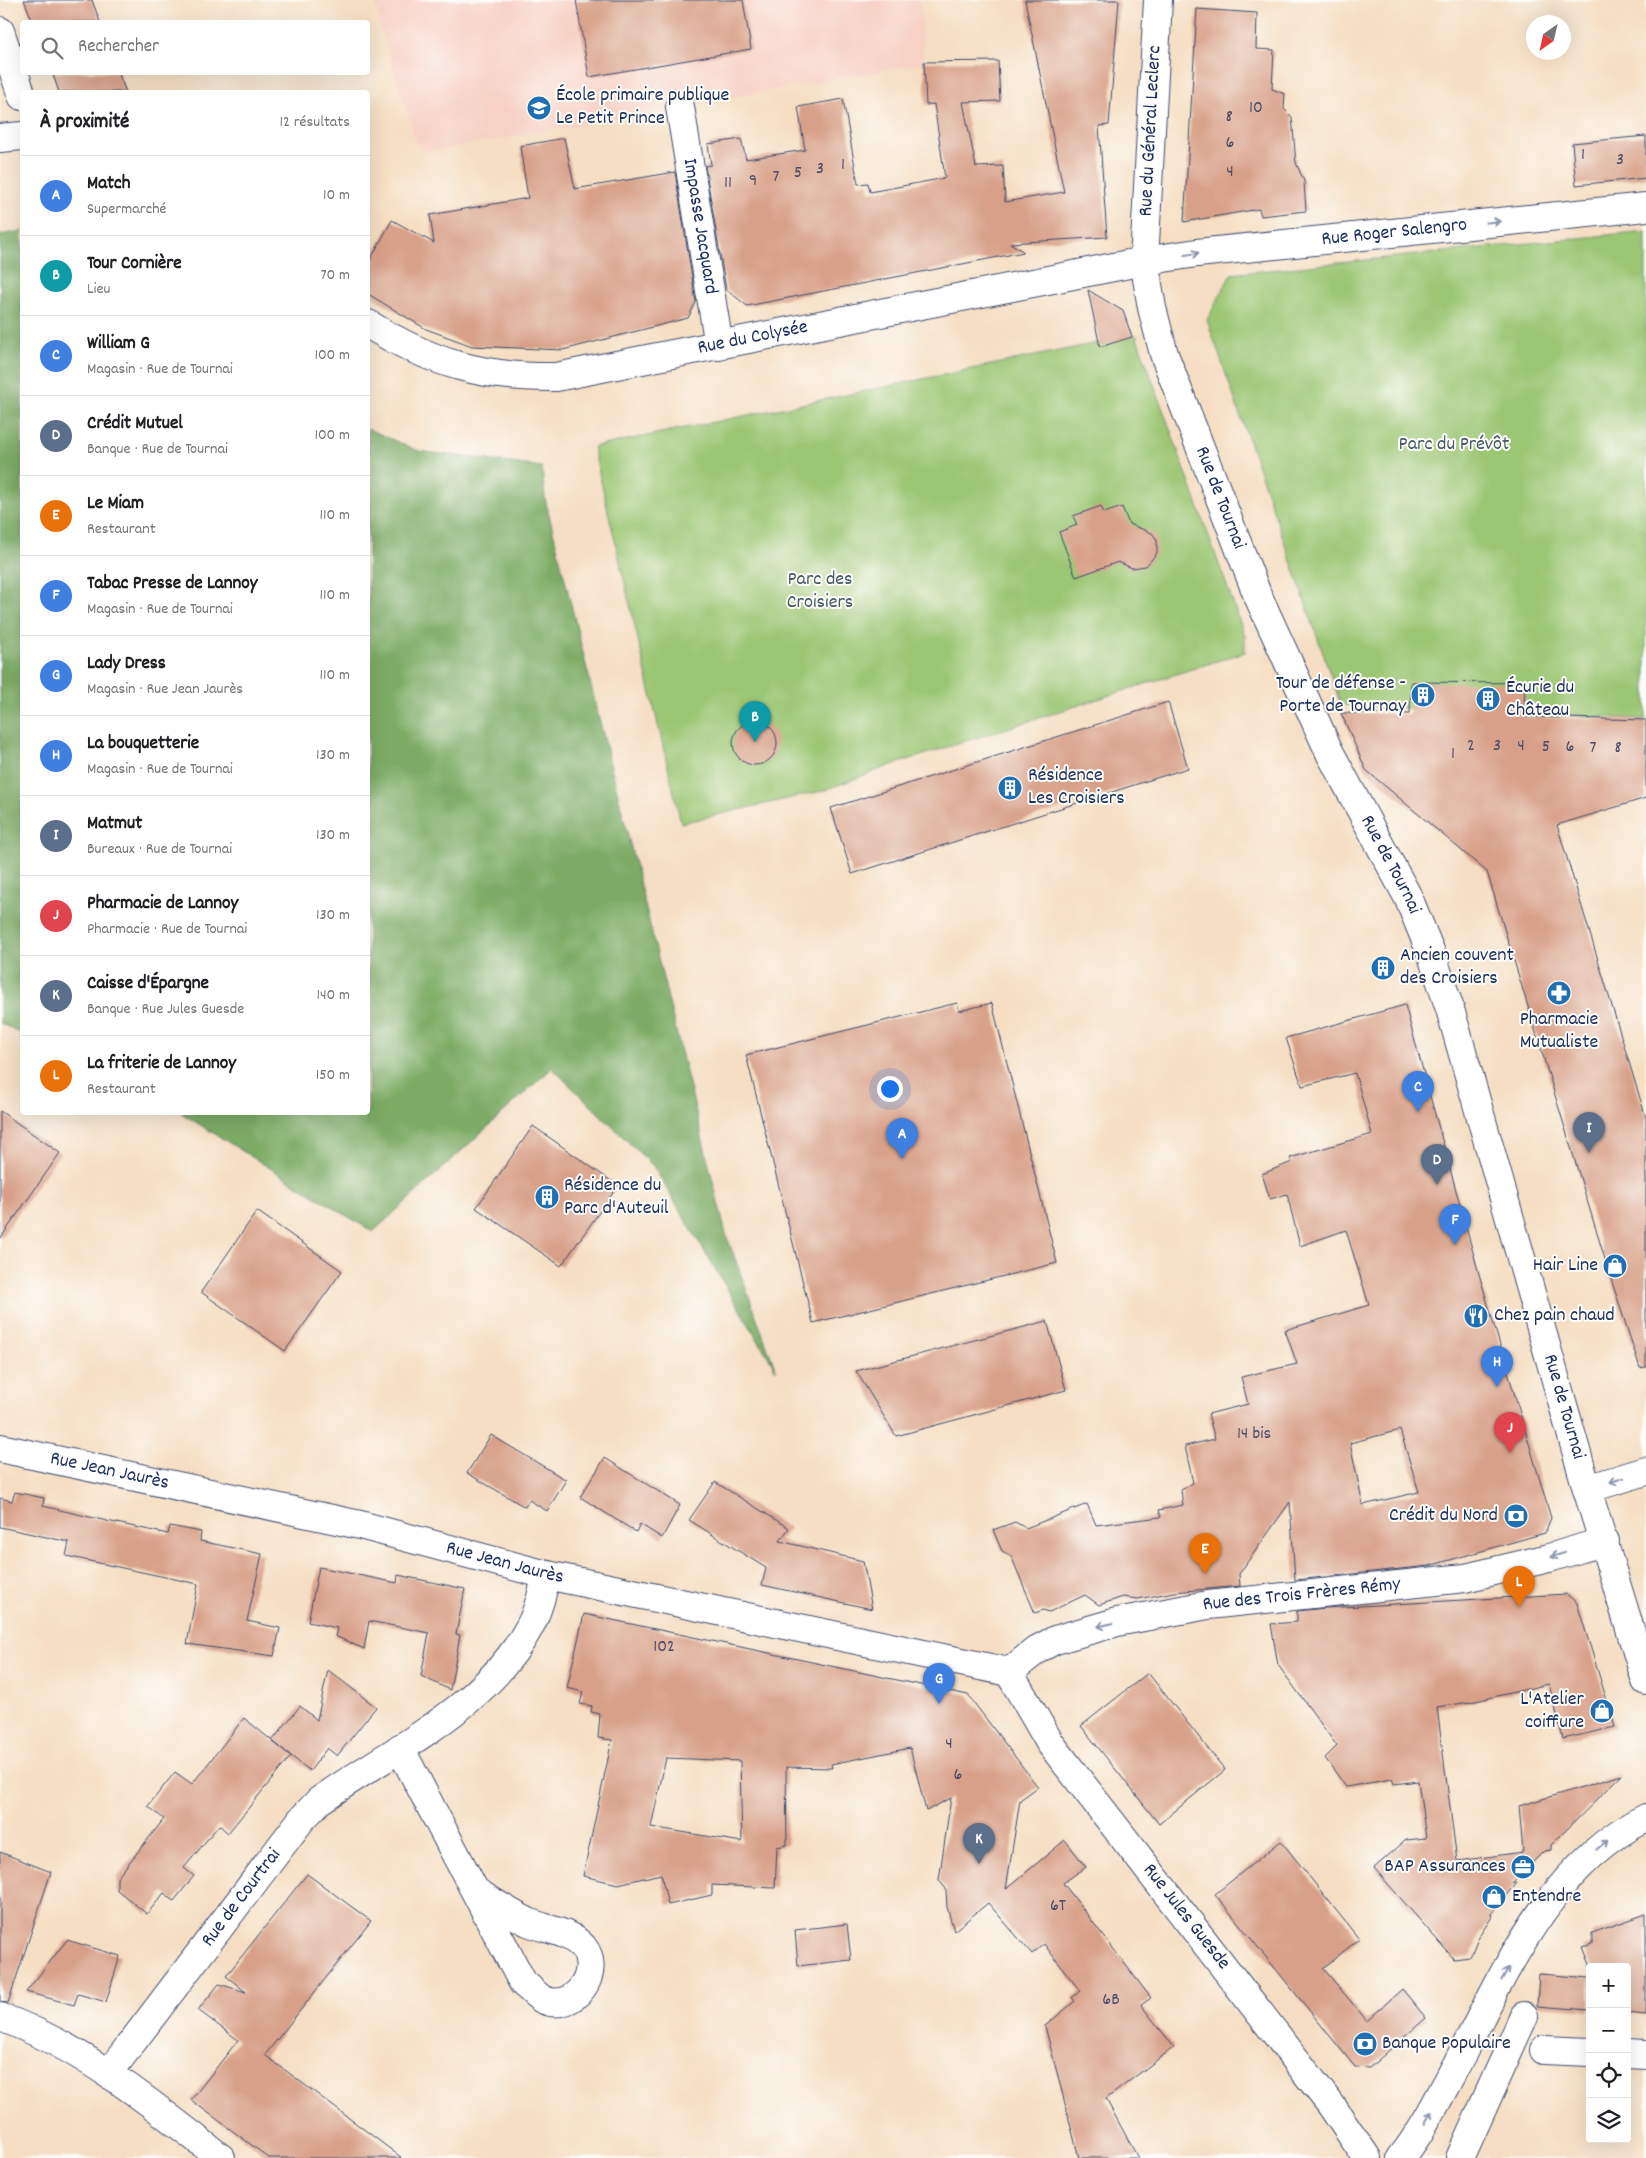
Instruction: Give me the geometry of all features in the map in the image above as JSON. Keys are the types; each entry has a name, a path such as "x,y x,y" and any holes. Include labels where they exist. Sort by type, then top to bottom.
{"street":[{"name":"Rue du Général Leclerc","path":"1144,261 1158,0"},
{"path":"0,31 20,90"},
{"name":"Impasse Jacquard","path":"680,107 719,346"},
{"path":"0,138 20,136"},
{"name":"Rue Roger Salengro","path":"1144,261 1197,253 1646,207"},
{"name":"Rue du Colysée","path":"370,325 451,366 487,374 523,377 556,376 719,346 1144,261"},
{"name":"Rue de Tournai","path":"1144,261 1152,308 1173,381 1257,594 1316,724 1408,896 1434,960 1450,1009 1587,1489 1605,1541 1646,1681"},
{"name":"Rue Jean Jaurès","path":"0,1448 360,1525 547,1575 1009,1672"},
{"path":"1587,1489 1646,1471"},
{"name":"Rue des Trois Frères Rémy","path":"1009,1672 1038,1649 1055,1640 1117,1622 1208,1605 1465,1578 1549,1558 1605,1541"},
{"name":"Rue de Courtrai","path":"108,2074 301,1820 319,1801 459,1708 506,1663 532,1624 547,1575"},
{"name":"Rue Jules Guesde","path":"1009,1672 1050,1743 1158,1879 1331,2104 1368,2158"},
{"path":"400,1748 475,1891"},
{"path":"1401,2158 1428,2118 1518,1950 1546,1906 1568,1877 1587,1857 1608,1840 1646,1818"},
{"path":"1460,2158 1524,2016"},
{"path":"0,2017 61,2044 108,2074 220,2158"},
{"path":"1544,2050 1586,2052"},
{"path":"1631,2054 1646,2055"}],"shaded area":[{"name":"École primaire publique Le Petit Prince","path":"375,0 920,0 924,63 420,153 381,30"}],"green space":[{"path":"20,231 20,1033 0,1023 0,235"},
{"name":"Parc du Prévôt","path":"1646,231 1646,719 1341,705 1207,320 1231,274"},
{"name":"Parc des Croisiers","path":"1136,335 1245,636 1245,652 892,765 822,791 681,823 593,447"},
{"path":"370,430 419,451 542,467 545,498 726,1234 776,1370 653,1166 552,1068 373,1232 184,1115 370,1115"}],"building":[{"path":"24,0 92,0 99,20 32,20"},
{"path":"576,0 743,0 751,49 589,77"},
{"path":"1025,0 1119,0 1109,125 1099,126 1107,237 1010,243 1024,252 747,306 726,289 705,166 711,165 708,144 741,139 746,159 805,150 798,107 843,99 858,184 868,183 870,192 945,178 934,104 926,105 924,62 998,61 1000,101 963,102 976,167 1003,166 1005,202 1064,192"},
{"path":"1197,9 1257,13 1256,49 1274,50 1272,89 1285,94 1284,109 1292,117 1296,163 1304,181 1306,211 1261,216 1259,209 1184,222"},
{"path":"53,75 119,75 125,90 58,90"},
{"path":"1646,136 1646,178 1576,185 1572,143"},
{"path":"564,138 575,189 675,172 696,302 688,318 563,350 472,346 426,329 370,295 370,260 392,220 434,243 430,215 528,198 520,146"},
{"path":"1088,290 1123,311 1132,337 1100,347"},
{"path":"1101,506 1104,513 1122,507 1129,524 1152,533 1157,540 1157,553 1146,566 1132,568 1118,562 1076,577 1059,532 1077,525 1073,516"},
{"path":"1411,682 1525,683 1524,717 1646,720 1646,798 1557,825 1646,1118 1646,1367 1640,1368 1611,1279 1487,872 1366,770 1341,713 1410,714"},
{"name":"Résidence Les Croisiers","path":"1168,702 1188,768 852,874 831,808"},
{"path":"751,721 759,721 771,727 777,743 771,759 759,765 751,765 739,759 733,747 733,739 739,727"},
{"path":"957,1003 959,1011 992,1003 1057,1263 813,1323 746,1055"},
{"path":"1405,1005 1479,1274 1551,1518 1545,1533 1429,1566 1295,1580 1290,1502 1239,1574 1240,1586 1174,1592 1138,1599 1123,1597 1099,1605 1085,1595 1049,1612 1043,1610 1035,1613 1011,1556 1002,1551 993,1530 1015,1522 1026,1528 1087,1504 1096,1525 1161,1517 1159,1510 1183,1505 1181,1490 1193,1483 1185,1446 1215,1439 1208,1414 1248,1404 1241,1377 1297,1364 1285,1330 1369,1305 1346,1230 1300,1246 1287,1194 1270,1199 1262,1174 1292,1162 1290,1158 1372,1134 1355,1073 1302,1086 1286,1038","holes":["1400,1430 1419,1492 1363,1505 1350,1443"]},
{"path":"0,1111 60,1153 0,1239"},
{"name":"Résidence du Parc d'Auteuil","path":"533,1126 618,1186 561,1266 476,1208"},
{"path":"257,1211 342,1271 285,1351 201,1292"},
{"path":"1047,1321 1066,1390 896,1436 856,1371"},
{"path":"491,1435 566,1480 547,1511 529,1500 525,1507 467,1473"},
{"path":"605,1458 680,1505 662,1538 640,1524 636,1532 580,1497"},
{"path":"715,1482 789,1528 780,1541 863,1561 872,1609 762,1585 766,1568 689,1520"},
{"path":"15,1492 44,1498 43,1506 168,1534 170,1526 201,1532 200,1541 262,1554 247,1621 280,1628 274,1656 187,1644 198,1584 66,1556 69,1542 0,1527 0,1498 12,1501"},
{"path":"319,1567 397,1583 398,1575 465,1589 456,1634 460,1635 450,1690 421,1676 429,1633 369,1621 364,1649 335,1636 337,1628 308,1622"},
{"path":"1566,1594 1577,1603 1615,1727 1563,1739 1549,1684 1476,1701 1437,1707 1457,1861 1523,1852 1519,1806 1622,1775 1551,1845 1551,1850 1544,1851 1512,1883 1516,1883 1491,1914 1492,1917 1478,1938 1470,1957 1454,1959 1374,1868 1406,1840 1426,1838 1418,1781 1394,1784 1392,1779 1346,1787 1325,1758 1337,1746 1278,1665 1271,1624 1297,1622 1297,1611 1326,1608"},
{"path":"584,1614 968,1695 1038,1787 1020,1800 1006,1889 1065,1840 1086,1867 1063,1883 1151,1998 1141,2005 1174,2047 1106,2099 1138,2158 1079,2158 1045,2026 1075,2001 1072,1998 1080,1991 1044,1944 1032,1954 988,1903 954,1931 947,1907 946,1889 939,1880 951,1798 926,1811 910,1748 831,1764 832,1768 786,1767 787,1845 777,1847 775,1888 712,1885 712,1895 668,1905 661,1874 618,1884 583,1876 612,1740 598,1738 600,1714 591,1712 592,1706 580,1704 583,1692 567,1688","holes":["666,1758 740,1761 742,1842 651,1827"]},
{"path":"328,1670 376,1707 337,1756 327,1748 310,1771 272,1741 300,1706 317,1720"},
{"path":"1148,1673 1225,1770 1159,1824 1081,1726"},
{"path":"244,1718 291,1756 228,1833 219,1825 184,1868 194,1876 174,1901 164,1893 147,1914 117,1890 117,1878 164,1819 148,1806 175,1772 192,1784"},
{"path":"1281,1841 1359,1939 1323,1968 1367,2021 1402,1989 1426,2018 1369,2068 1355,2067 1215,1894"},
{"path":"0,1852 51,1872 8,2003 0,2002"},
{"path":"307,1874 371,1921 265,2055 402,2158 269,2158 191,2100 238,2040 198,2010 219,1984 246,1992 226,1976"},
{"path":"1646,1914 1646,2015 1631,2013 1631,1963 1589,1963 1583,1947 1592,1944 1592,1933"},
{"path":"847,1924 851,1960 798,1966 795,1930"},
{"path":"67,1940 120,1956 106,2002 78,1994 74,2005 26,1992"},
{"path":"1539,1974 1586,1978 1586,2010 1537,2006"}],"place":[{"name":"École primaire publique Le Petit Prince","path":"539,108"},
{"name":"Tour de défense - Porte de Tournay","path":"1423,695"},
{"name":"Écurie du Château","path":"1488,699"},
{"name":"Tour Cornière","path":"755,742"},
{"name":"Résidence Les Croisiers","path":"1010,788"},
{"name":"Ancien couvent des Croisiers","path":"1383,968"},
{"name":"Pharmacie Mutualiste","path":"1559,993"},
{"name":"William G","path":"1418,1112"},
{"name":"Matmut","path":"1589,1153"},
{"name":"Match","path":"902,1159"},
{"name":"Crédit Mutuel","path":"1437,1185"},
{"name":"Résidence du Parc d'Auteuil","path":"547,1197"},
{"name":"Tabac Presse de Lannoy","path":"1455,1245"},
{"name":"Hair Line","path":"1615,1266"},
{"name":"Chez pain chaud","path":"1476,1316"},
{"name":"La bouquetterie","path":"1497,1387"},
{"name":"Pharmacie de Lannoy","path":"1510,1453"},
{"name":"Crédit du Nord","path":"1516,1516"},
{"name":"Le Miam","path":"1205,1574"},
{"name":"La friterie de Lannoy","path":"1519,1607"},
{"name":"Lady Dress","path":"939,1704"},
{"name":"L'Atelier coiffure","path":"1602,1711"},
{"name":"Caisse d'Épargne","path":"979,1864"},
{"name":"BAP Assurances","path":"1523,1867"},
{"name":"Entendre","path":"1494,1897"},
{"name":"Banque Populaire","path":"1365,2044"}]}
